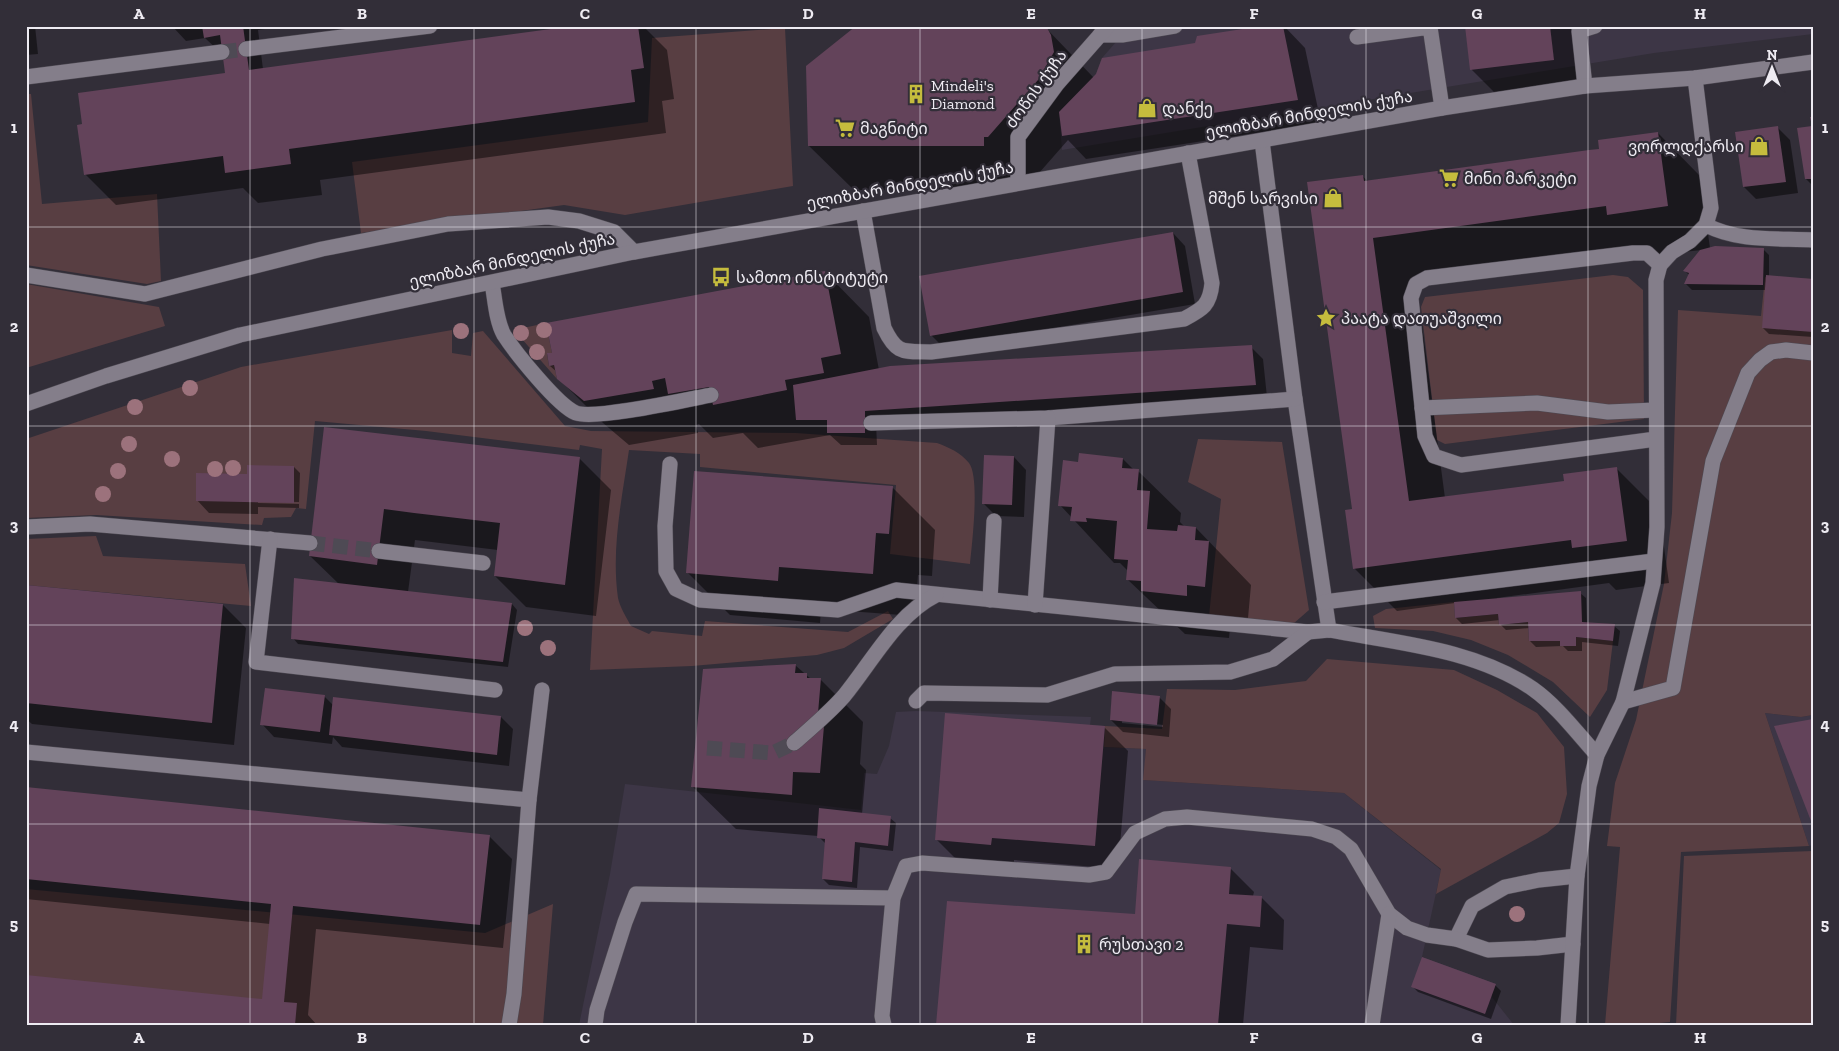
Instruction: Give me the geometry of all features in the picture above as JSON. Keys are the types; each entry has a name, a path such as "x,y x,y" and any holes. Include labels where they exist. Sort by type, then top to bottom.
{"street":[{"path":"246,49 430,26"},
{"path":"1104,30 1122,35 1176,26"},
{"path":"1585,86 1578,29 1595,26"},
{"path":"1357,37 1430,27 1442,108"},
{"name":"ძოწის ქუჩა","path":"1018,183 1018,137 1057,84 1104,30"},
{"path":"26,76 222,52"},
{"name":"ელიზბარ მინდელის ქუჩა","path":"26,404 106,376 240,335 634,252 1442,108 1585,86 1695,78 1813,62"},
{"path":"1568,1025 1577,876 1585,810 1597,755 1623,702 1652,583 1657,528 1655,410 1656,280 1660,265 1672,252 1690,241 1706,225 1711,208 1695,78"},
{"path":"1262,141 1295,399 1329,630"},
{"path":"863,211 884,328 892,345 903,351 931,352 1184,319 1202,310 1210,298 1212,283 1188,153"},
{"path":"26,275 145,294 322,249 448,224 548,217 580,221 614,232 634,252"},
{"path":"1706,225 1721,233 1735,236 1813,240"},
{"path":"1656,439 1461,465 1434,456 1425,436 1411,298 1416,284 1426,278 1633,253 1647,253 1660,265"},
{"path":"492,283 503,334 547,388 562,403 577,413 620,412 711,396"},
{"path":"1623,702 1673,688 1713,461 1748,373 1760,360 1771,352 1786,350 1813,353"},
{"path":"871,423 1048,418 1295,399"},
{"path":"1422,408 1537,403 1608,412 1655,410"},
{"path":"1036,605 1048,418"},
{"path":"670,464 665,526 666,571 676,589 700,600 838,610 896,590 1308,632 1329,630 1457,655 1498,670 1534,690 1597,755"},
{"path":"990,600 994,520"},
{"path":"26,527 90,524 310,543"},
{"path":"270,539 256,662 495,690"},
{"path":"379,551 483,563"},
{"path":"1324,602 1654,562"},
{"path":"794,744 844,694 921,602 936,595"},
{"path":"916,701 924,693 1047,695 1115,674 1230,672 1273,659 1308,632"},
{"path":"509,1025 514,994 529,800 542,690"},
{"path":"26,752 529,800"},
{"path":"884,1025 882,1016 893,898 906,866 922,863 1089,875 1106,872 1135,833 1165,819 1186,817 1312,829 1336,837 1351,849 1389,914 1407,928 1427,935 1456,939 1488,950 1573,944"},
{"path":"1456,939 1472,906 1505,887 1539,880 1577,876"},
{"path":"595,1025 597,1010 625,922 636,894 893,898"},
{"path":"1372,1025 1389,914"}],"shaded area":[{"path":"1130,26 1813,26 1813,34 1654,53 1062,150 1059,112 1096,74 1102,58"},
{"path":"785,28 793,186 625,215 564,205 361,233 352,162 648,122 652,38"},
{"path":"26,94 31,94 42,204 157,194 161,281 147,284 26,265"},
{"path":"1613,275 1628,277 1643,290 1644,419 1445,444 1437,440 1421,307 1425,297"},
{"path":"1765,277 1813,279 1813,715 1801,717 1765,713 1809,846 1681,852 1670,1022 1660,1023 1660,1025 1605,1025 1620,847 1607,846 1615,783 1636,720 1664,584 1672,513 1678,310 1761,316"},
{"path":"26,284 159,307 165,326 26,368"},
{"path":"546,323 552,353 547,354 549,366 554,365 557,379 514,330"},
{"path":"452,330 452,353 471,356 473,333 483,331 565,426 591,431 796,433 937,443 946,447 962,456 969,463 972,471 975,496 970,564 890,554 896,485 700,467 700,454 629,450 618,524 616,580 618,598 631,626 649,634 652,631 702,636 705,621 848,632 888,611 893,619 844,648 817,655 692,666 590,670 602,449 580,445 579,450 426,431 315,421 306,509 296,508 291,517 264,518 262,525 96,515 26,518 26,439 241,367"},
{"path":"1198,439 1282,442 1309,610 1293,624 1209,616 1221,499 1188,482"},
{"path":"96,536 103,556 245,564 251,606 26,585 26,539"},
{"path":"1454,602 1455,618 1498,614 1499,625 1528,622 1529,641 1560,641 1561,646 1576,646 1576,637 1613,641 1607,690 1590,717 1553,682 1508,655 1471,640 1433,631 1375,628 1373,616 1386,609"},
{"path":"1327,659 1454,670 1497,690 1537,713 1564,747 1567,794 1559,823 1547,833 1436,894 1441,869 1344,793 1143,780 1146,749 1104,747 1105,726 1162,729 1167,689 1235,690 1306,681"},
{"path":"916,711 1091,717 1090,725 1105,726 1104,747 1146,749 1144,780 1344,793 1441,870 1422,957 1496,984 1491,996 1514,1025 579,1025 610,874 625,784 861,810 864,773 877,774 889,746 896,712"},
{"path":"1765,713 1801,717 1813,715 1813,845 1809,846"},
{"path":"1813,851 1813,1025 1676,1025 1684,856"},
{"path":"26,889 485,933 553,904 543,1025 26,1025"}],"building":[{"path":"202,26 243,26 249,70 573,26 638,26 644,68 631,70 635,102 289,149 291,164 225,173 223,156 84,175 77,125 82,124 78,93 225,73 220,35 204,38"},
{"name":"Mindeli's Diamond","path":"856,26 1046,26 1051,35 1054,52 1038,80 988,137 984,137 984,146 808,146 806,66"},
{"path":"1262,26 1283,26 1298,100 1062,136 1059,112 1096,74 1102,58 1195,43 1197,36"},
{"path":"1465,26 1550,26 1554,60 1470,70"},
{"path":"1810,117 1813,117 1813,179 1805,179 1797,128 1812,126"},
{"path":"1778,126 1786,182 1743,187 1735,132"},
{"path":"1658,132 1668,206 1607,215 1606,206 1373,238 1409,501 1564,481 1563,474 1617,467 1627,541 1572,548 1571,540 1353,569 1345,510 1352,509 1307,182 1363,175 1364,181 1599,149 1598,140"},
{"path":"1173,232 1183,292 930,336 919,276"},
{"path":"1715,246 1764,248 1763,285 1684,284 1689,273 1683,271 1700,250"},
{"path":"825,271 841,354 821,358 824,373 785,380 787,390 713,405 709,387 668,394 665,378 652,381 654,389 584,401 557,379 554,365 549,366 547,353 552,353 546,323"},
{"path":"1766,275 1813,279 1813,332 1762,328"},
{"path":"1252,345 1256,385 865,411 865,433 827,433 827,420 796,420 793,385 890,366"},
{"path":"324,427 580,457 565,585 494,576 500,523 384,509 377,565 309,556"},
{"path":"1079,453 1123,458 1122,468 1139,469 1137,490 1150,491 1147,529 1177,531 1178,525 1196,527 1195,540 1209,541 1205,587 1187,585 1187,596 1141,591 1141,581 1126,580 1128,560 1114,559 1117,521 1086,518 1087,522 1070,521 1072,507 1058,506 1063,460 1078,462"},
{"path":"984,455 1014,456 1012,505 982,504"},
{"path":"247,465 294,466 294,503 196,501 196,473 247,474"},
{"path":"694,471 893,486 889,534 876,533 873,574 779,567 778,581 686,573"},
{"path":"294,578 512,603 503,662 291,639"},
{"path":"26,585 223,604 212,723 26,703"},
{"path":"1581,591 1582,622 1615,624 1613,641 1576,637 1576,646 1560,646 1560,641 1529,641 1528,622 1499,625 1498,614 1455,618 1454,602"},
{"path":"796,664 795,673 807,673 807,678 821,678 817,725 824,726 820,773 793,772 792,795 691,787 703,669"},
{"path":"265,688 325,695 320,732 260,725"},
{"path":"1112,691 1160,696 1157,725 1110,720"},
{"path":"333,697 501,716 497,755 329,735"},
{"path":"945,713 1105,726 1095,846 992,838 991,845 935,840"},
{"path":"1813,719 1813,826 1774,726"},
{"path":"26,787 490,835 480,925 293,906 284,1002 297,1003 295,1025 26,1025 26,975 262,999 271,904 26,879"},
{"path":"819,808 891,816 888,846 855,842 852,882 822,879 825,839 817,838"},
{"name":"რუსთავი 2","path":"1139,859 1231,867 1229,894 1262,896 1260,927 1227,924 1218,1025 936,1025 947,901 1135,914"},
{"path":"1422,957 1496,984 1485,1014 1411,987"}],"tunnel":[{"path":"222,52 246,49"},
{"path":"310,543 379,551"},
{"path":"707,748 773,753 794,743"}],"place":[{"name":"Mindeli's Diamond","path":"916,94"},
{"name":"დანქე","path":"1147,108"},
{"name":"მაგნიტი","path":"845,128"},
{"name":"ვორლდქარსი","path":"1759,146"},
{"name":"მინი მარკეტი","path":"1449,178"},
{"name":"მშენ სარვისი","path":"1333,198"},
{"name":"სამთო ინსტიტუტი","path":"721,277"},
{"name":"პაატა დათუაშვილი","path":"1326,318"},
{"name":"რუსთავი 2","path":"1084,944"}]}
